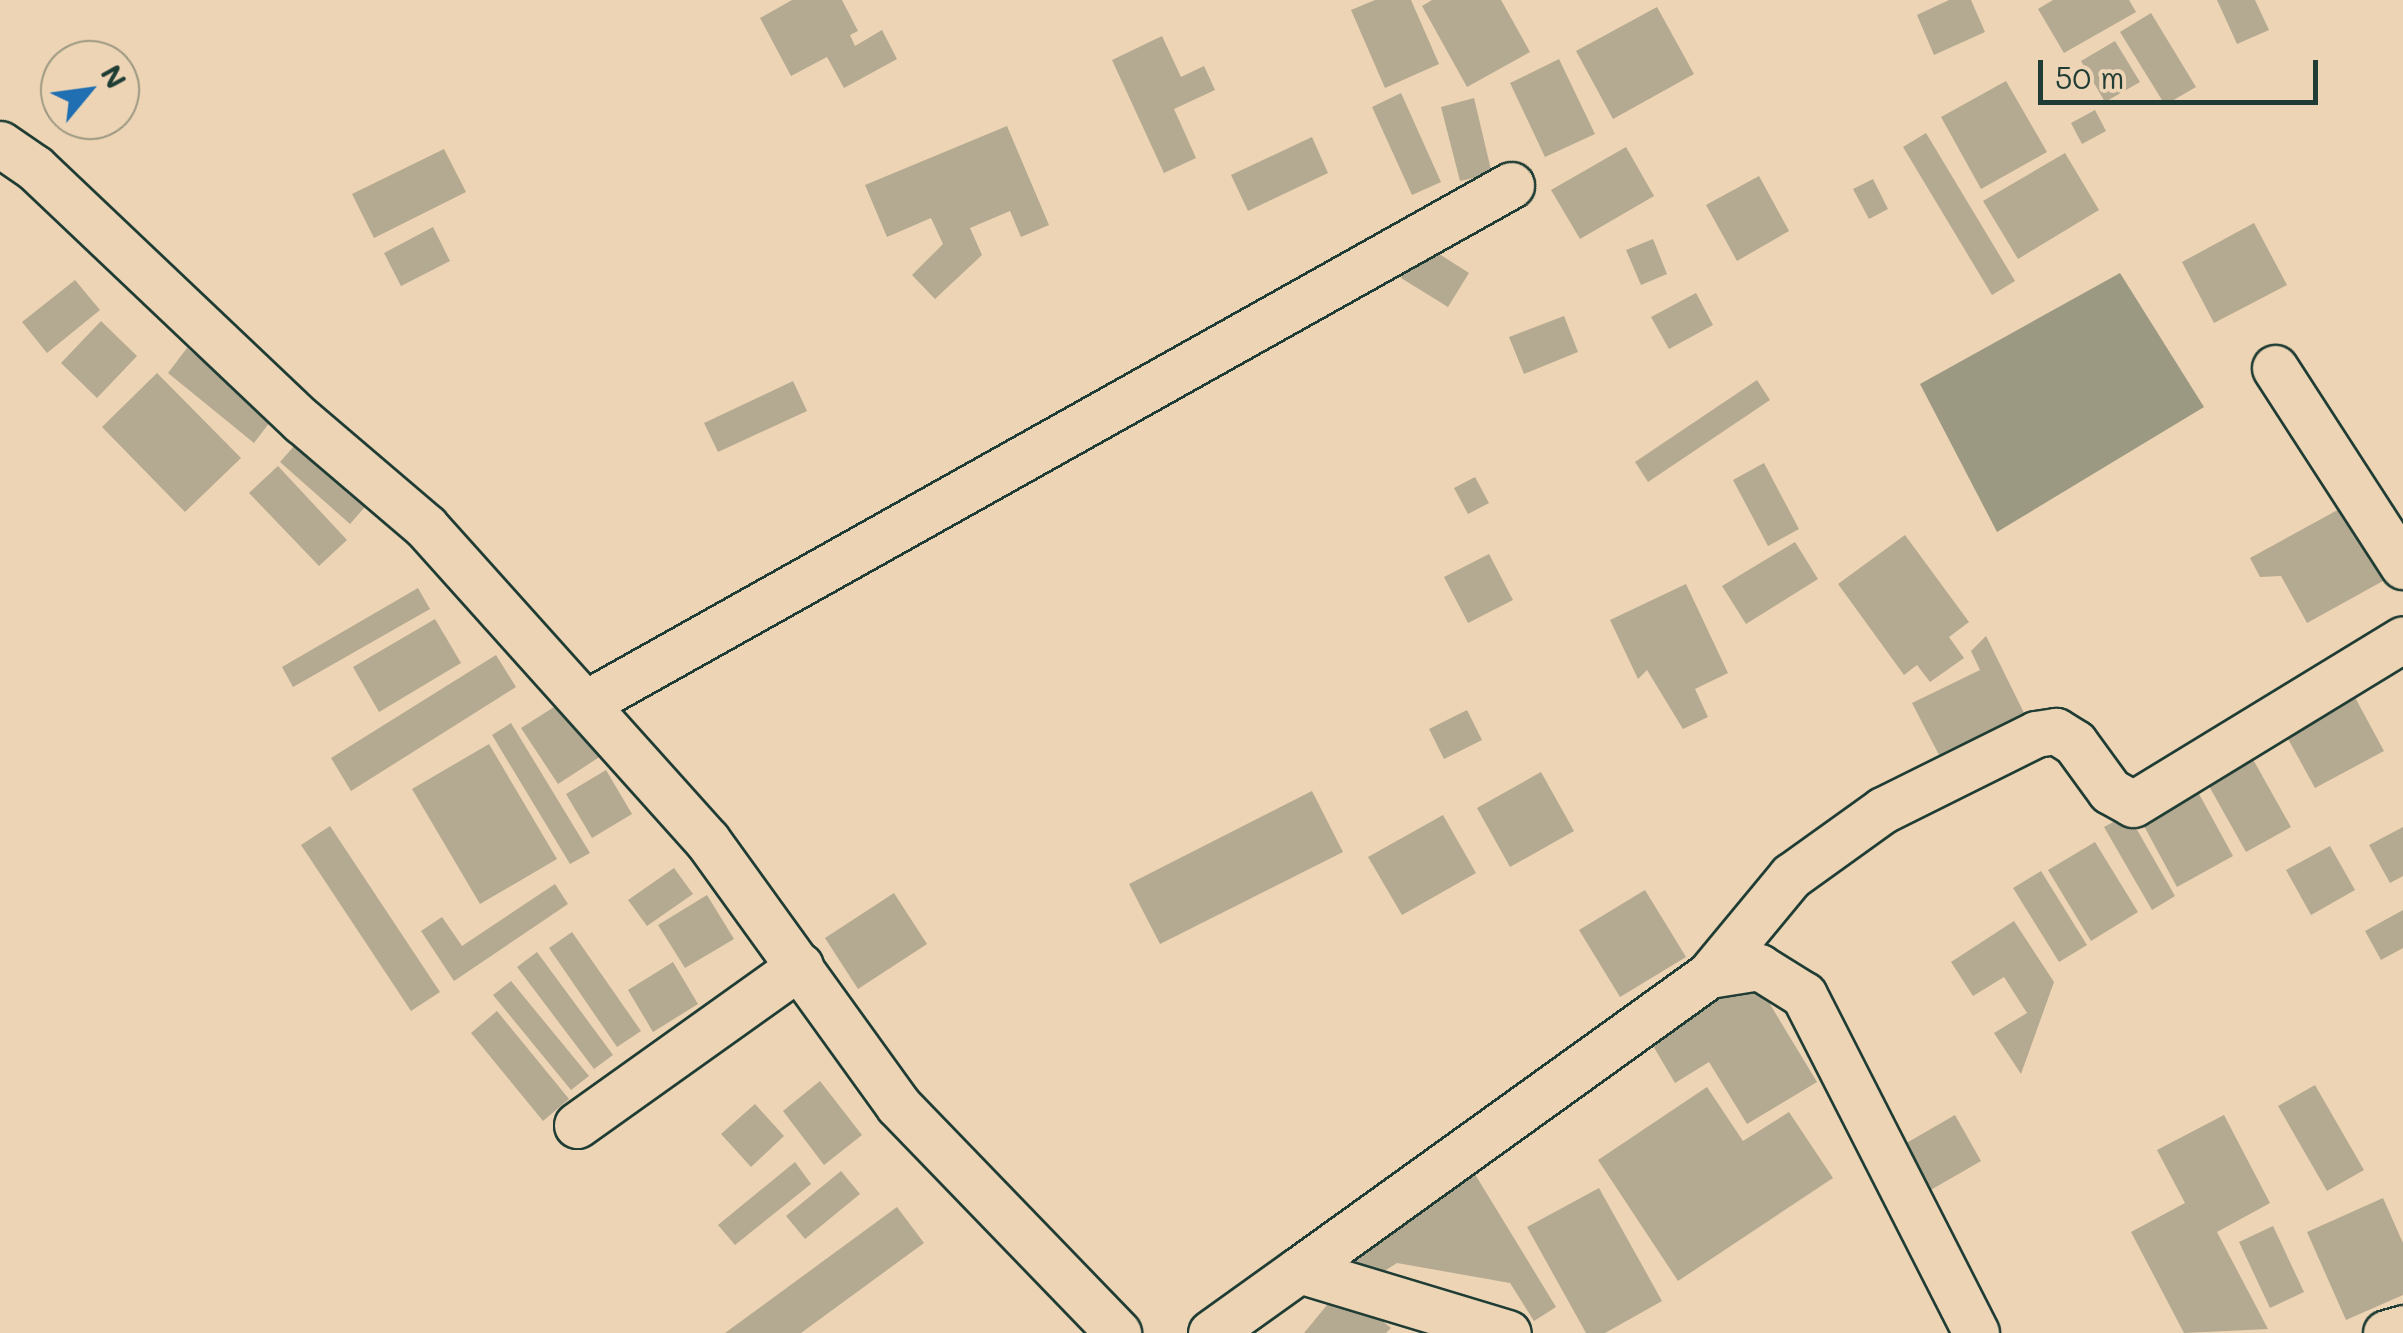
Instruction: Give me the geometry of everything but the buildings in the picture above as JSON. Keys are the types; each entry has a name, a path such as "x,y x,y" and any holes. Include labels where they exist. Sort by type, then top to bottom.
{"street":[{"path":"0,144 36,168 302,420 426,527 588,702 707,840 898,1105 1118,1333"},
{"path":"588,702 1511,185"},
{"path":"2275,368 2403,566"},
{"path":"1212,1333 1709,975 1791,876 1883,810 2036,734 2056,731 2075,743 2110,791 2134,804 2403,639"},
{"path":"576,1125 800,966"},
{"path":"1709,975 1759,967 1804,995 1976,1333"},
{"path":"1299,1270 1508,1333"},
{"path":"2386,1333 2403,1328"}],"shaded area":[{"path":"2120,273 2204,407 1997,532 1920,384"}]}
